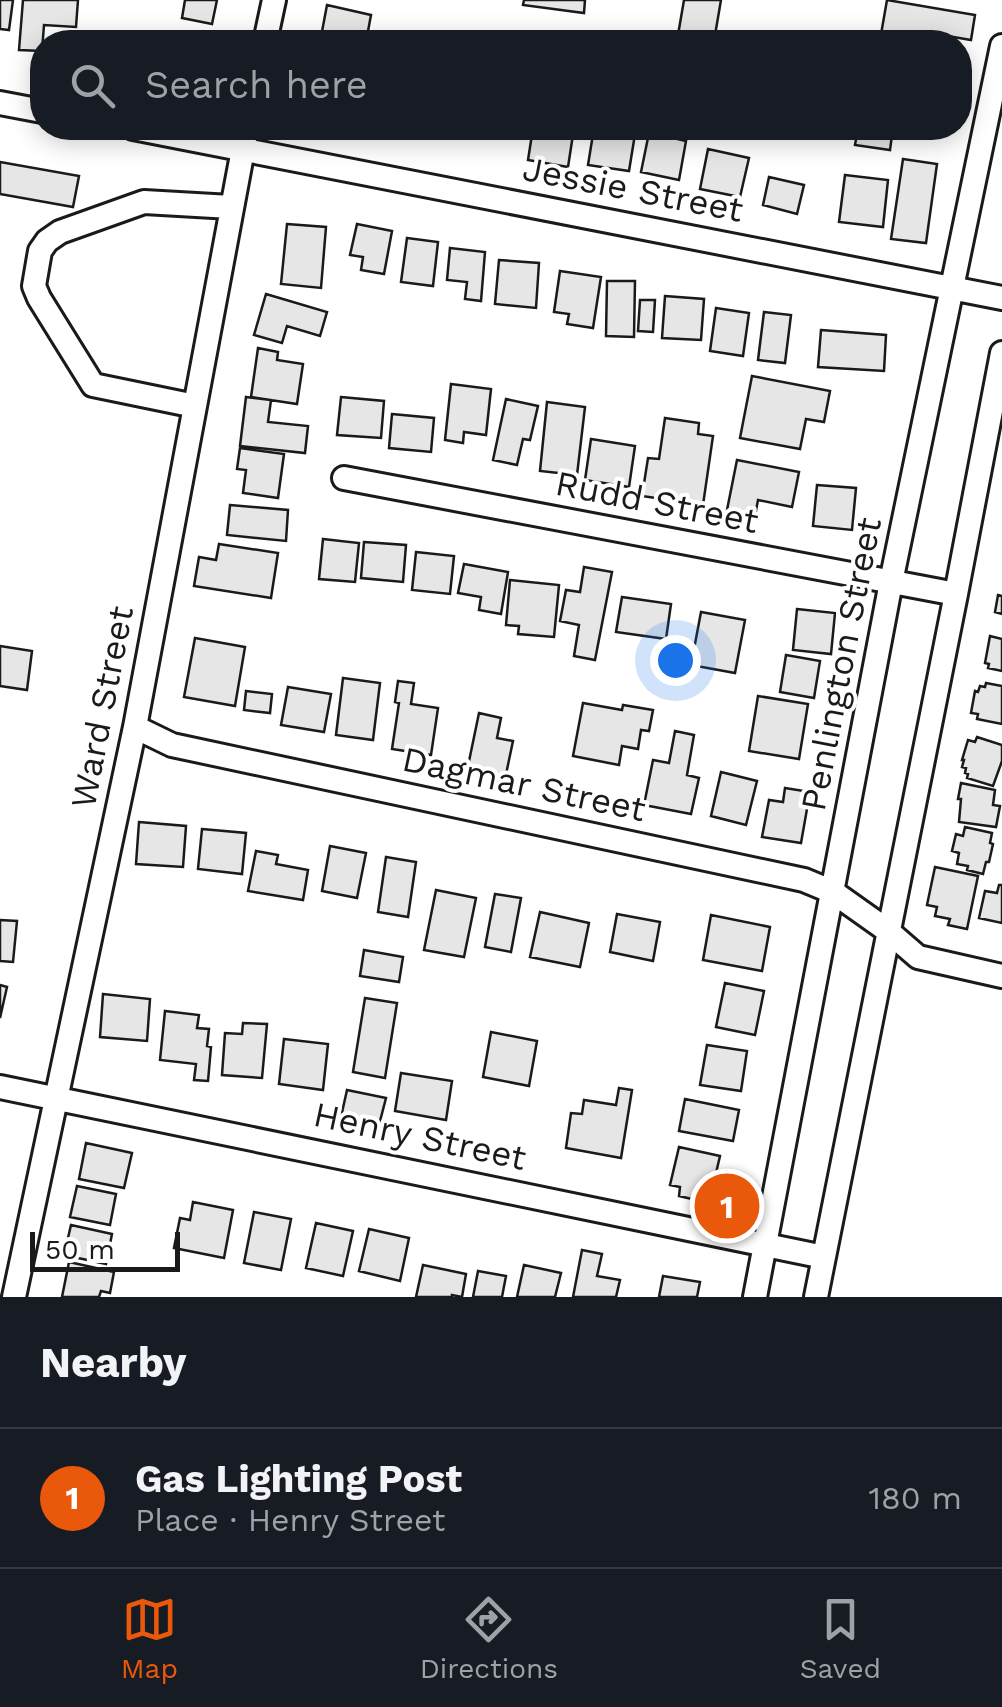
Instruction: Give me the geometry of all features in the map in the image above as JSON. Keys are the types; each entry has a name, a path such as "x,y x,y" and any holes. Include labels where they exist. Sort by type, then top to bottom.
{"street":[{"path":"267,30 274,0"},
{"name":"Penlington Street","path":"755,1297 891,582 1002,46"},
{"path":"0,103 30,109"},
{"name":"Ward Street","path":"14,1297 135,726 245,140"},
{"name":"Jessie Street","path":"254,140 1002,298"},
{"path":"194,406 93,385 39,298 34,286 37,263 46,240 60,232 144,202 232,207"},
{"path":"816,1297 956,594 997,410 1002,353"},
{"name":"Rudd Street","path":"344,478 956,594"},
{"name":"Dagmar Street","path":"135,726 172,745 804,880 833,892 918,956 1002,976"},
{"name":"Henry Street","path":"0,1087 824,1256"}],"building":[{"path":"0,0 13,0 9,30 0,29"},
{"path":"23,0 78,0 76,27 44,25 44,30 30,30 30,50 19,50"},
{"path":"185,0 217,0 212,24 182,18"},
{"path":"524,0 585,0 584,13 523,5"},
{"path":"684,0 721,0 716,30 679,30"},
{"path":"887,0 975,15 972,34 972,30 882,30"},
{"path":"327,5 371,15 368,30 322,30"},
{"path":"531,140 572,140 568,167 528,160"},
{"path":"592,140 634,140 629,171 588,165"},
{"path":"648,140 686,141 679,180 641,172"},
{"path":"856,140 891,140 890,150 855,145"},
{"path":"708,149 749,158 740,197 700,189"},
{"path":"903,159 937,164 926,243 891,239"},
{"path":"0,162 79,176 73,207 0,194"},
{"path":"845,175 888,180 883,227 839,222"},
{"path":"769,177 804,185 797,214 763,205"},
{"path":"287,224 326,227 321,288 281,284"},
{"path":"357,224 392,231 384,274 361,270 363,257 350,255"},
{"path":"407,238 438,242 433,286 401,282"},
{"path":"450,248 485,252 481,301 465,299 467,282 447,280"},
{"path":"499,260 539,263 536,308 495,304"},
{"path":"560,271 601,277 593,328 567,324 569,314 554,312"},
{"path":"607,281 635,281 634,337 606,336"},
{"path":"266,294 327,312 320,336 287,326 282,343 254,335"},
{"path":"665,296 704,299 701,340 662,338"},
{"path":"640,300 655,300 653,332 638,331"},
{"path":"716,308 749,313 743,356 710,351"},
{"path":"764,312 791,315 785,363 758,360"},
{"path":"821,330 886,335 884,371 818,367"},
{"path":"258,348 278,352 277,360 303,364 297,404 251,397"},
{"path":"752,376 830,391 824,422 806,419 800,449 740,438"},
{"path":"451,384 491,389 486,435 464,432 463,443 445,440"},
{"path":"246,397 271,400 268,422 308,426 305,453 240,446"},
{"path":"341,397 384,401 381,438 337,435"},
{"path":"506,399 538,406 530,440 523,439 517,465 493,460"},
{"path":"547,402 585,407 577,475 540,471"},
{"path":"392,414 434,418 431,452 389,448"},
{"path":"665,418 699,423 698,434 713,436 703,505 642,496 648,458 659,459"},
{"path":"591,439 635,446 629,487 585,480"},
{"path":"240,448 284,454 278,498 243,493 246,470 237,469"},
{"path":"737,460 799,472 792,507 758,500 755,516 727,510"},
{"path":"817,485 856,488 852,530 813,526"},
{"path":"230,505 288,510 286,541 227,535"},
{"path":"323,539 359,543 355,582 319,579"},
{"path":"364,542 406,545 403,582 361,578"},
{"path":"219,544 278,553 271,598 194,586 199,557 216,560"},
{"path":"416,552 454,556 450,594 412,590"},
{"path":"464,564 508,572 501,614 479,610 481,597 458,593"},
{"path":"584,567 612,572 595,660 574,656 579,625 560,621 566,590 580,592"},
{"path":"510,580 559,585 554,637 518,634 519,626 506,625"},
{"path":"998,595 1002,596 1002,614 995,612"},
{"path":"622,597 671,604 666,639 616,632"},
{"path":"797,609 835,613 831,654 793,650"},
{"path":"701,612 745,620 735,673 691,665"},
{"path":"990,636 1002,639 1002,671 988,668 985,663"},
{"path":"195,638 245,647 235,706 184,697"},
{"path":"0,646 32,651 27,690 0,686"},
{"path":"786,655 820,661 814,698 780,692"},
{"path":"343,678 380,683 373,740 336,735"},
{"path":"398,681 414,683 411,704 438,708 431,755 392,749"},
{"path":"986,683 1002,686 1002,724 977,719 978,714 971,713 975,691"},
{"path":"288,687 331,694 324,732 281,725"},
{"path":"246,691 272,694 270,713 244,710"},
{"path":"758,696 808,704 799,759 749,751"},
{"path":"583,703 622,710 623,705 653,710 649,731 641,730 638,749 622,746 619,765 573,756"},
{"path":"479,713 501,718 497,738 513,741 505,779 467,771"},
{"path":"675,731 694,735 687,775 699,778 691,814 644,805 653,760 669,763"},
{"path":"977,737 1002,745 1002,761 993,786 967,778 966,768 962,767 968,740 975,742"},
{"path":"721,772 757,781 746,825 711,816"},
{"path":"961,783 995,790 993,805 1000,806 996,827 959,822"},
{"path":"785,788 810,792 801,843 762,837 769,800 783,802"},
{"path":"139,822 186,826 183,867 136,864"},
{"path":"965,827 992,833 993,844 983,874 957,864 959,853 952,851 956,834 963,836"},
{"path":"202,829 246,833 242,874 198,869"},
{"path":"330,846 366,853 357,898 322,891"},
{"path":"256,851 278,855 276,864 308,870 303,900 248,891"},
{"path":"386,857 416,862 408,917 378,912"},
{"path":"935,867 978,876 967,929 948,925 950,919 935,916 937,907 927,905"},
{"path":"999,885 1002,923 979,918 985,891 997,893"},
{"path":"436,890 476,898 464,957 424,950"},
{"path":"495,894 521,898 511,952 485,947"},
{"path":"540,912 589,923 580,967 530,957"},
{"path":"617,914 660,922 653,961 610,952"},
{"path":"711,915 770,927 762,971 703,960"},
{"path":"0,920 17,921 13,962 0,961"},
{"path":"364,950 403,957 399,982 360,976"},
{"path":"725,983 764,991 755,1035 716,1027"},
{"path":"0,985 7,987 0,1018"},
{"path":"103,994 150,999 147,1041 100,1037"},
{"path":"365,998 397,1003 385,1078 353,1072"},
{"path":"165,1011 199,1015 197,1028 209,1029 208,1081 194,1080 196,1064 160,1060"},
{"path":"243,1023 267,1024 262,1078 222,1075 225,1033 242,1034"},
{"path":"491,1032 537,1041 529,1086 483,1077"},
{"path":"284,1039 328,1044 323,1090 279,1084"},
{"path":"707,1045 747,1051 741,1091 700,1085"},
{"path":"401,1073 452,1081 446,1120 395,1111"},
{"path":"619,1088 632,1090 621,1158 566,1148 571,1113 582,1114 584,1100 616,1105"},
{"path":"347,1090 386,1098 379,1125 341,1117"},
{"path":"685,1099 739,1110 733,1141 679,1131"},
{"path":"86,1143 132,1153 124,1188 79,1179"},
{"path":"679,1147 720,1156 709,1203 679,1196 680,1187 670,1185"},
{"path":"77,1186 116,1194 110,1225 70,1217"},
{"path":"193,1202 233,1210 224,1258 174,1248 180,1218 190,1220"},
{"path":"254,1212 291,1219 281,1270 244,1263"},
{"path":"316,1223 353,1231 343,1276 306,1268"},
{"path":"71,1225 112,1234 106,1264 64,1255"},
{"path":"369,1229 409,1238 400,1281 359,1271"},
{"path":"582,1250 602,1254 597,1276 620,1280 616,1297 573,1297"},
{"path":"69,1262 114,1272 110,1293 101,1291 99,1297 62,1297"},
{"path":"423,1265 466,1274 462,1297 416,1297"},
{"path":"524,1265 561,1273 555,1297 517,1297"},
{"path":"478,1271 506,1276 502,1297 473,1297"},
{"path":"663,1276 700,1282 697,1297 659,1297"}],"place":[{"name":"Gas Lighting Post","path":"727,1206"}]}
